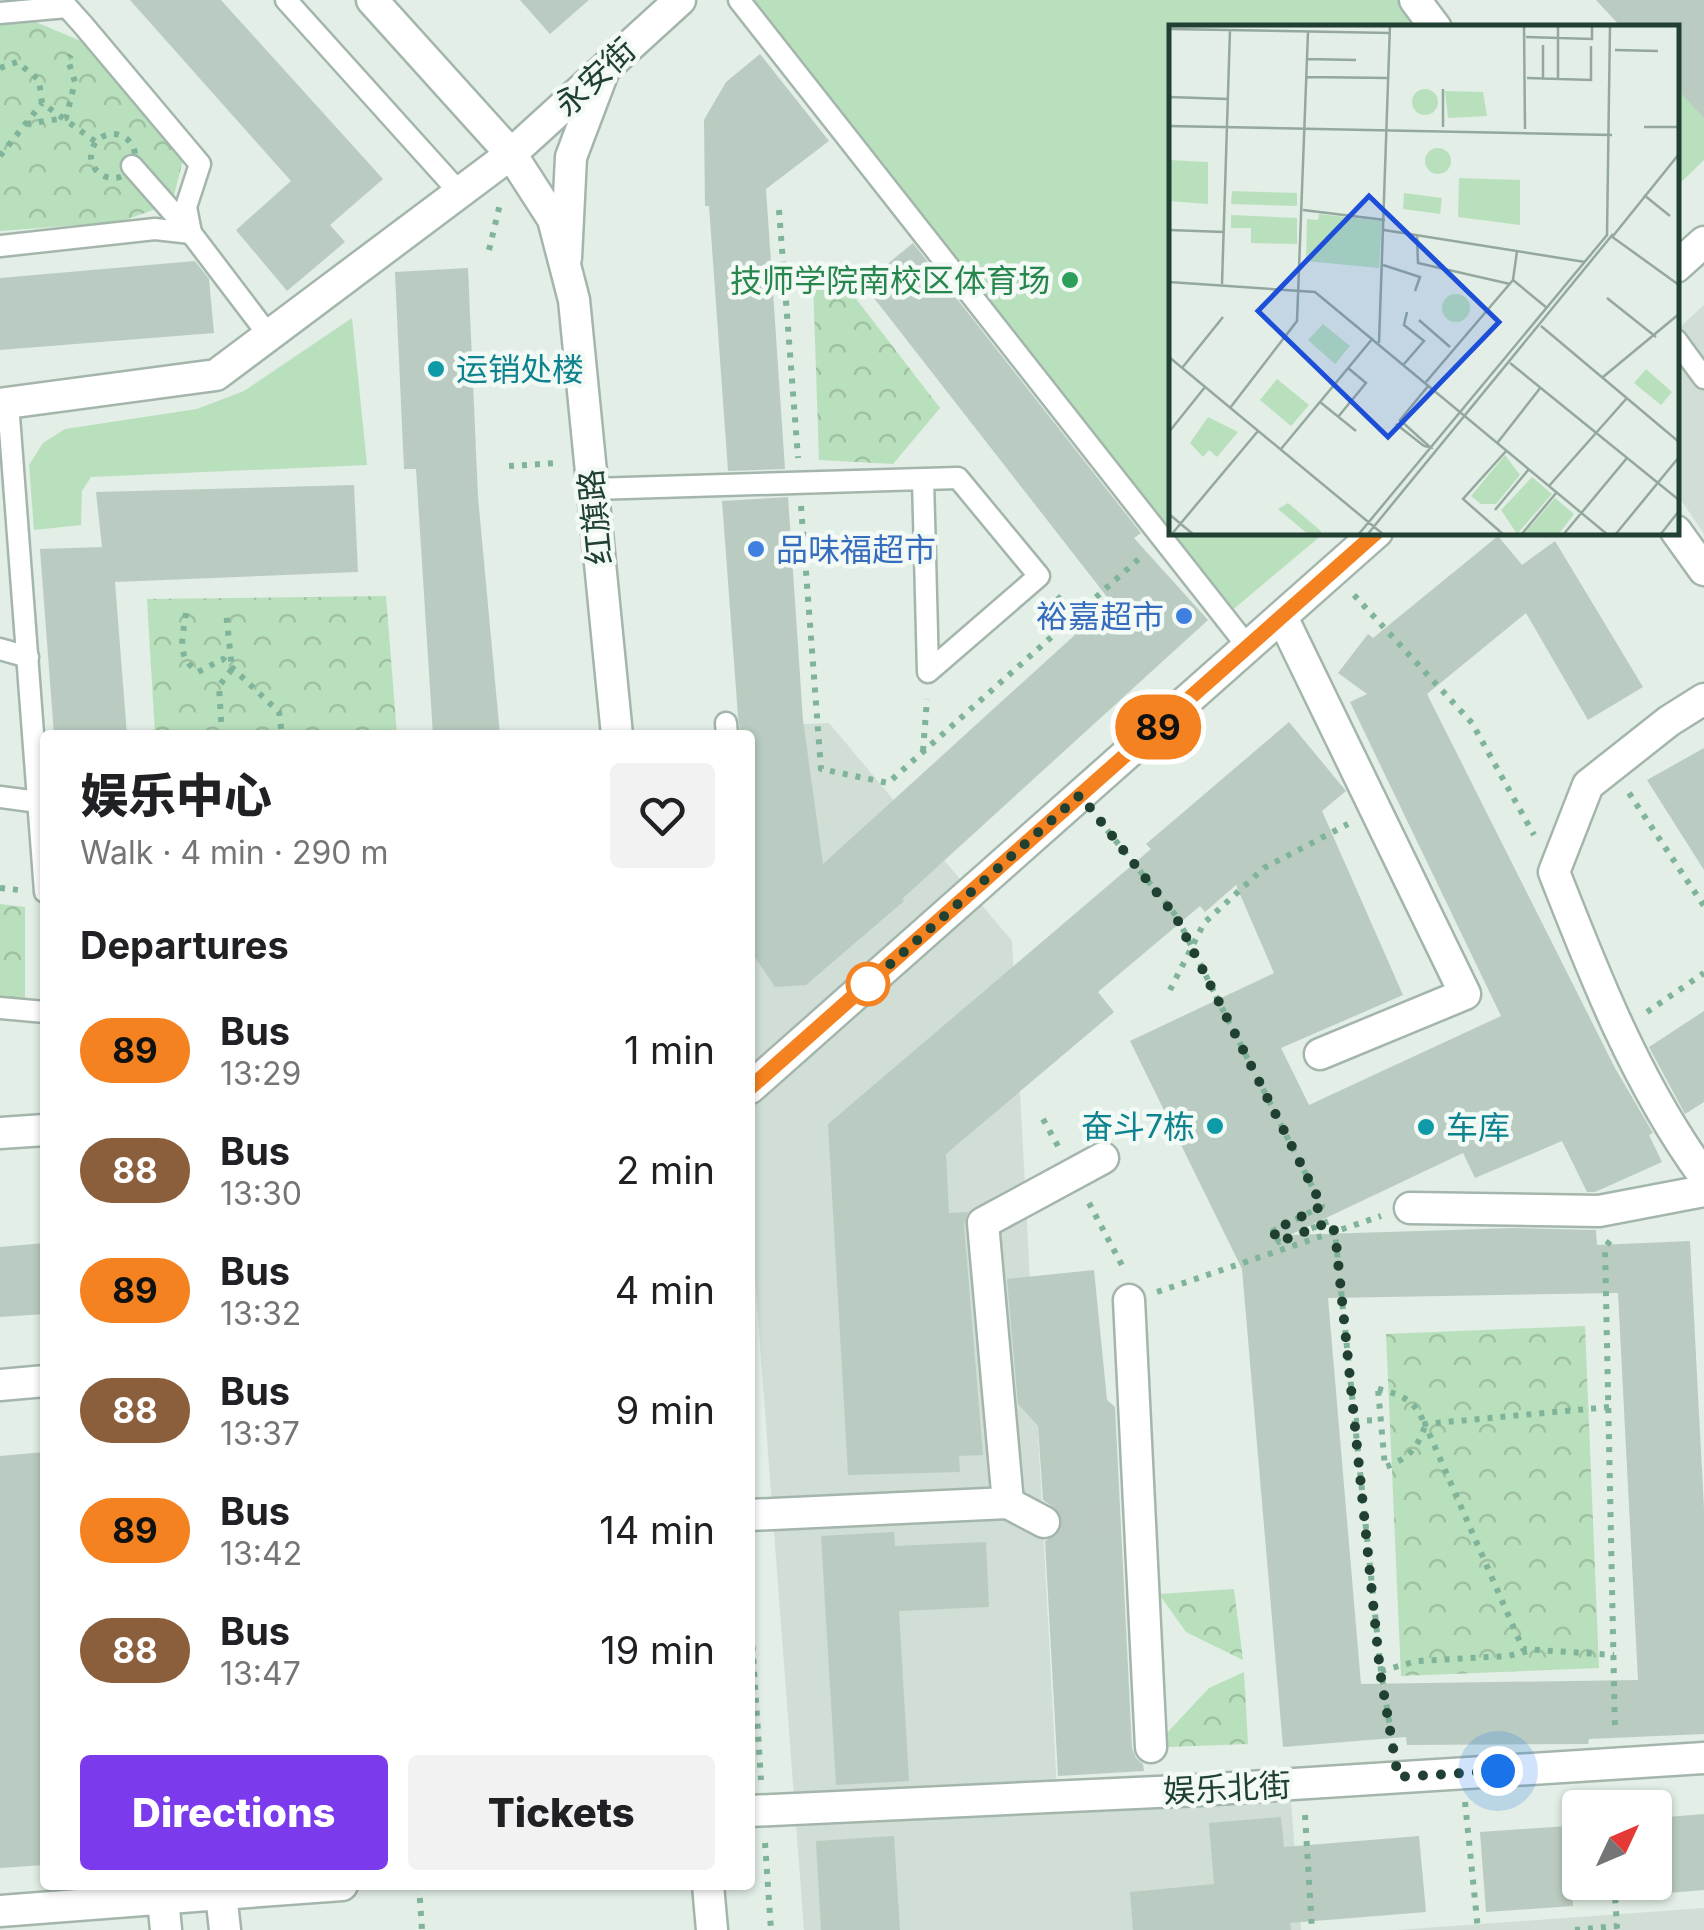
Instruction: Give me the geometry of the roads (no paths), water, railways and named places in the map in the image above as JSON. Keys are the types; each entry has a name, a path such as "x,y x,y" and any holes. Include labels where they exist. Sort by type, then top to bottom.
{"street":[{"path":"372,0 512,154 553,219 566,266"},
{"name":"永安街","path":"4,404 216,375 512,154 680,0"},
{"path":"1415,0 1434,25"},
{"path":"566,266 571,157 604,70"},
{"path":"1679,264 1704,242"},
{"name":"红旗路","path":"566,266 574,300 616,730"},
{"path":"755,1084 1374,535"},
{"path":"1679,535 1704,570"},
{"path":"1282,617 1465,994 1320,1054"},
{"path":"1704,699 1669,721 1588,786 1554,872 1620,1031 1671,1131 1704,1176"},
{"path":"0,1133 40,1130"},
{"path":"1008,1502 983,1223 1102,1158"},
{"path":"1410,1208 1599,1211 1704,1190"},
{"path":"1130,1300 1151,1746"},
{"path":"0,1384 40,1381"},
{"path":"755,1515 1008,1502 1044,1522"},
{"name":"娱乐北街","path":"757,1810 1303,1784 1704,1758"},
{"path":"0,1911 275,1890"},
{"path":"708,1890 712,1930"},
{"path":"221,1894 225,1930"},
{"path":"163,1898 166,1930"}],"lane":[{"path":"286,0 460,193"},
{"path":"739,0 1248,647"},
{"path":"0,13 67,7 84,26 200,164 186,207 191,233"},
{"path":"132,166 191,233 270,337"},
{"path":"154,229 186,207"},
{"path":"0,246 154,229 191,233"},
{"path":"1679,344 1704,378"},
{"path":"4,404 40,828"},
{"path":"591,475 799,483 923,479 958,478 1040,576 928,672 923,479"},
{"path":"0,649 28,656"},
{"path":"0,796 38,802"},
{"path":"0,1008 40,1012"}],"tunnel":[{"path":"1044,1522 1139,1518"}],"place":[{"name":"技师学院南校区体育场","path":"1070,280"},
{"name":"运销处楼","path":"436,369"},
{"name":"品味福超市","path":"756,549"},
{"name":"裕嘉超市","path":"1184,616"},
{"name":"奋斗7栋","path":"1215,1126"},
{"name":"车库","path":"1426,1127"}]}
